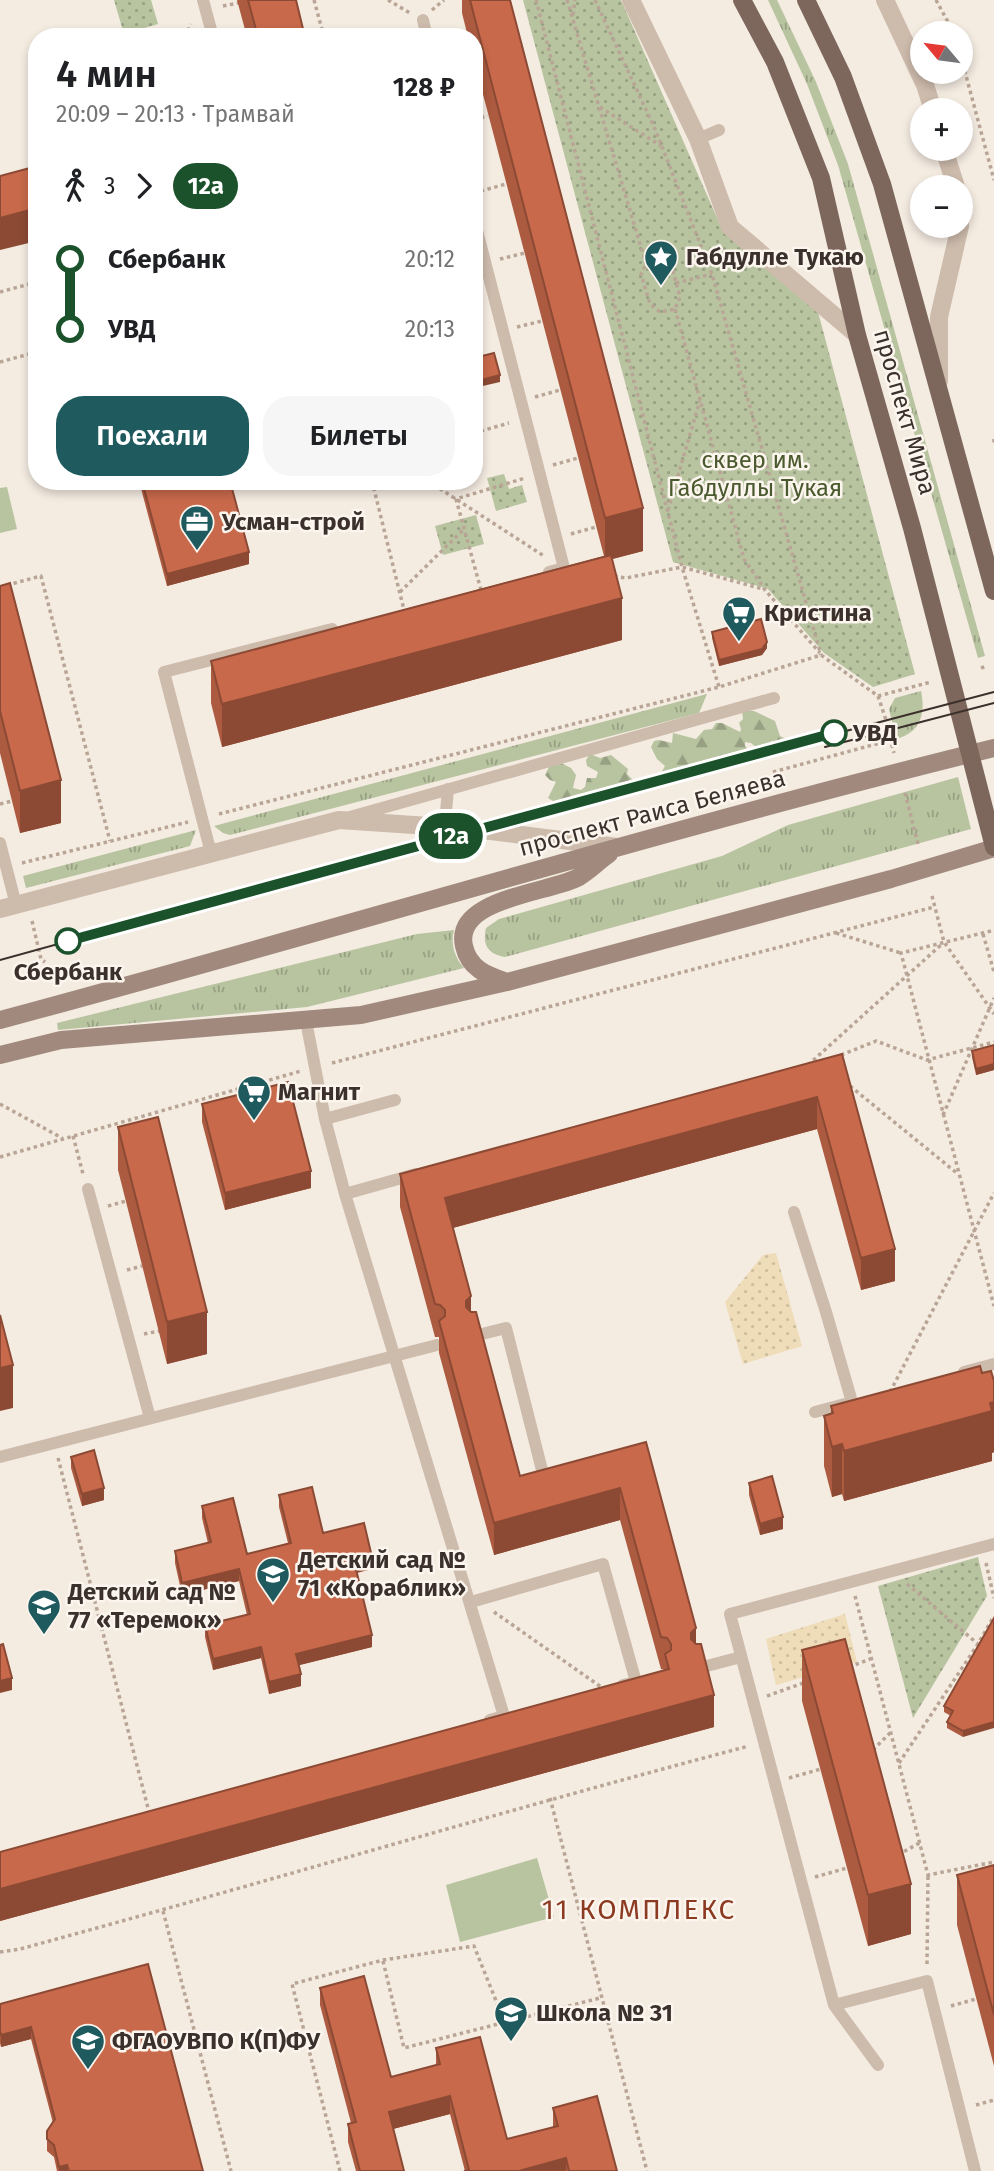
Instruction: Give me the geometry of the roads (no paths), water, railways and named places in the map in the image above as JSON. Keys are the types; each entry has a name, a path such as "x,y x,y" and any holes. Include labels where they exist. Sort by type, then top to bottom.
{"main road":[{"name":"проспект Мира","path":"742,0 775,62 821,178 857,335 912,528 994,848"},
{"name":"проспект Мира","path":"806,0 843,77 882,184 994,591"}],"street":[{"path":"631,0 698,139 730,227 857,335"},
{"path":"885,0 929,98"},
{"path":"939,385 939,317 957,238"},
{"name":"проспект Раиса Беляева","path":"0,1020 617,847 994,748"},
{"path":"8,907 339,820 456,828 617,847"},
{"path":"507,982 480,973 466,955 462,939 467,923 482,908 578,877 617,847"},
{"path":"0,1055 61,1040 361,1016 507,982 891,879 994,848"}],"lane":[{"path":"203,0 211,28"},
{"path":"423,20 425,28"},
{"path":"698,139 719,130"},
{"path":"483,256 564,568 539,575"},
{"path":"212,853 164,672 340,627"},
{"path":"339,820 774,698"},
{"path":"448,789 446,812 456,828"},
{"path":"0,843 6,867 8,907"},
{"path":"306,1021 325,1119 345,1194 393,1356 510,1714 478,1723"},
{"path":"325,1119 395,1100"},
{"path":"345,1194 426,1172"},
{"path":"88,1189 150,1418"},
{"path":"794,1212 827,1312 852,1402"},
{"path":"474,1336 506,1328 543,1474"},
{"path":"0,1457 437,1345"},
{"path":"950,1376 994,1364"},
{"path":"815,1412 890,1392"},
{"path":"878,2065 834,2005 730,1614 988,1546"},
{"path":"474,1601 603,1564 636,1682"},
{"path":"699,1668 741,1657"},
{"path":"604,1689 649,1680"},
{"path":"834,2005 927,1981 975,2171"}],"tram line":[{"path":"0,960 474,829 994,692"},
{"path":"825,747 994,703"},
{"name":"12а","path":"68,941 834,733"}],"place":[{"name":"Габдулле Тукаю","path":"661,287"},
{"name":"Усман-строй","path":"197,552"},
{"name":"Кристина","path":"739,643"},
{"name":"УВД","path":"834,733"},
{"name":"Сбербанк","path":"68,941"},
{"name":"Магнит","path":"254,1122"},
{"name":"Детский сад № 71 «Кораблик»","path":"273,1604"},
{"name":"Детский сад № 77 «Теремок»","path":"44,1636"},
{"name":"Школа № 31","path":"511,2043"},
{"name":"ФГАОУВПО К(П)ФУ","path":"88,2071"}],"district":[{"name":"11 КОМПЛЕКС","path":"639,1909"}],"park label":[{"name":"сквер им. Габдуллы Тукая","path":"755,474"}]}
